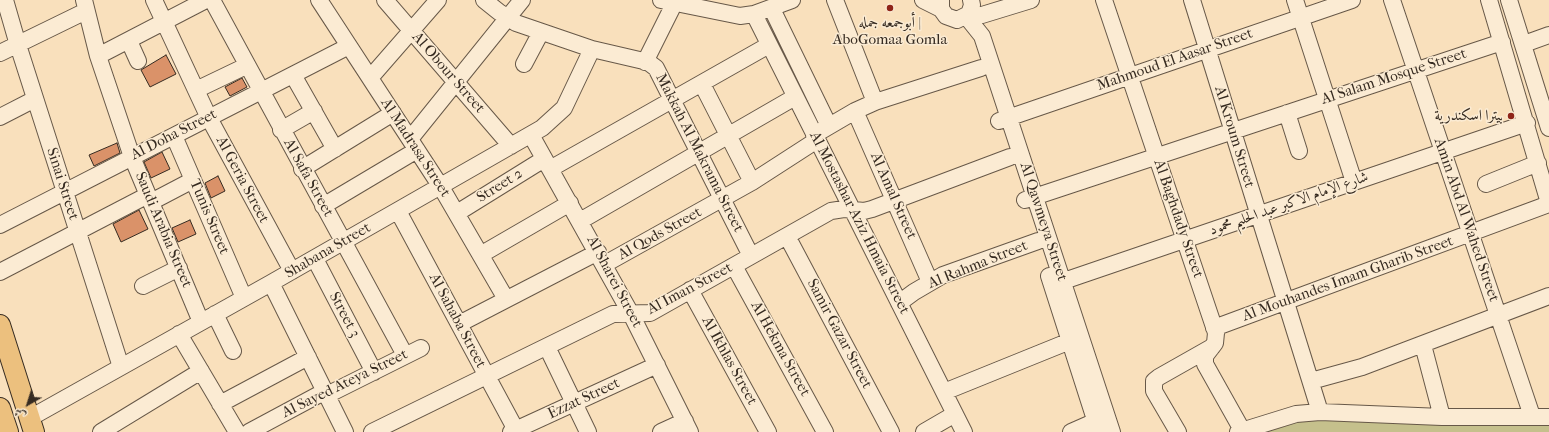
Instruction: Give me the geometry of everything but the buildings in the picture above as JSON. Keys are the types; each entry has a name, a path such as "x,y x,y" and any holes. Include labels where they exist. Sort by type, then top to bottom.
{"main road":[{"path":"0,325 32,425"}],"street":[{"name":"Sinai Street","path":"5,0 64,192 121,367"},
{"name":"Al Geria Street","path":"154,0 209,118 292,271"},
{"path":"98,56 206,0"},
{"name":"Al Safa Street","path":"212,0 260,92 406,356"},
{"name":"Al Madrasa Street","path":"319,0 441,187 482,254 506,299"},
{"name":"Al Obour Street","path":"385,0 511,146"},
{"path":"370,78 438,0"},
{"name":"Makkah Al Makrama Street","path":"484,0 507,18 542,32 592,49 645,62 656,68 751,256"},
{"path":"323,206 414,145 456,82 522,0"},
{"path":"645,62 668,2 710,5 740,16 772,9 792,0"},
{"path":"834,0 875,102"},
{"path":"923,0 941,4 946,16 953,20 969,8 982,15 1032,0"},
{"name":"Al Baghdady Street","path":"1104,0 1214,328 1216,338 1212,347 1205,356 1205,364 1240,431"},
{"name":"Al Kroum Street","path":"1192,0 1320,412"},
{"path":"1296,0 1354,182"},
{"name":"Mahmoud El Aasar Street","path":"1004,119 1352,0"},
{"name":"Amin Abd Al Wahed Street","path":"1392,0 1532,416"},
{"path":"1489,0 1514,80 1549,203"},
{"path":"1510,0 1533,74 1546,103 1549,128"},
{"path":"0,53 18,45 85,6"},
{"name":"Saudi Arabia Street","path":"85,6 98,56 132,157 179,268 208,318 233,351"},
{"name":"Al Qawmeya Street","path":"969,8 981,68 1004,119 1010,157 1030,199 1038,241 1057,283 1070,341 1098,427"},
{"name":"Al Qawmeya Street","path":"969,8 982,36 1004,119 1057,283 1112,432"},
{"path":"772,9 829,126"},
{"name":"Al Mostashar Aziz Hmaia Street","path":"754,14 964,432"},
{"path":"524,64 542,32"},
{"path":"1524,44 1549,35"},
{"path":"129,40 138,61"},
{"name":"Al Salam Mosque Street","path":"1030,199 1502,42"},
{"name":"Street 2","path":"457,213 547,164 673,100 769,45"},
{"name":"Al Doha Street","path":"0,224 349,46"},
{"name":"Shabana Street","path":"32,425 121,367 441,187 548,124 564,108 592,49"},
{"path":"196,90 246,66"},
{"name":"Al Qods Street","path":"458,324 506,299 602,258 722,199 752,182 816,138 829,126 855,111 875,102 981,68"},
{"path":"1514,80 1533,74"},
{"path":"293,75 335,149"},
{"path":"702,84 752,182"},
{"path":"580,221 795,96"},
{"path":"0,116 35,99"},
{"path":"281,130 314,111"},
{"name":"Al Amal Street","path":"855,111 930,282"},
{"path":"302,169 393,113"},
{"path":"1287,113 1300,151"},
{"name":"شارع الإمام الاكبر عبد الحليم محمود","path":"1057,283 1526,123"},
{"name":"Al Sharei Street","path":"531,135 602,258 632,314 688,427"},
{"name":"Tunis Street","path":"174,136 244,298"},
{"name":"Al Iman Street","path":"372,432 613,314 650,313 831,211 851,209 864,211 1010,157"},
{"path":"1486,184 1538,163"},
{"path":"0,272 77,232 193,180"},
{"path":"482,254 570,203"},
{"name":"Al Mouhandes Imam Gharib Street","path":"1214,328 1549,203"},
{"name":"Al Sahaba Street","path":"398,211 486,376 513,431"},
{"name":"Samir Gazar Street","path":"787,236 891,432"},
{"name":"Al Rahma Street","path":"899,303 930,282 1038,241"},
{"name":"Street 3","path":"315,258 374,372"},
{"name":"Al Hekma Street","path":"734,266 825,432"},
{"path":"143,286 179,268"},
{"path":"271,283 345,432"},
{"name":"Al Ikhlas Street","path":"690,290 768,432"},
{"path":"1311,382 1362,367 1423,345 1549,296"},
{"path":"179,334 237,432"},
{"path":"944,392 1070,341"},
{"path":"1423,345 1442,418"},
{"path":"547,347 588,432"},
{"path":"1178,432 1154,391 1154,381 1159,376 1212,347"},
{"name":"Al Sayed Ateya Street","path":"249,432 318,395 333,392 420,348"},
{"path":"220,404 308,357"},
{"name":"Ezzat Street","path":"513,431 657,365"},
{"path":"101,432 117,428 201,371"},
{"path":"1240,431 1296,414 1320,412 1442,418 1549,417"},
{"path":"924,432 955,414"},
{"path":"661,432 688,427"},
{"path":"1071,432 1098,427"}],"shaded area":[{"path":"1306,418 1549,421 1549,432 1253,432"}],"place":[{"name":"أبوجمعه جمله | AboGomaa Gomla","path":"890,8"},
{"name":"بيترا اسكندرية","path":"1511,116"}]}
